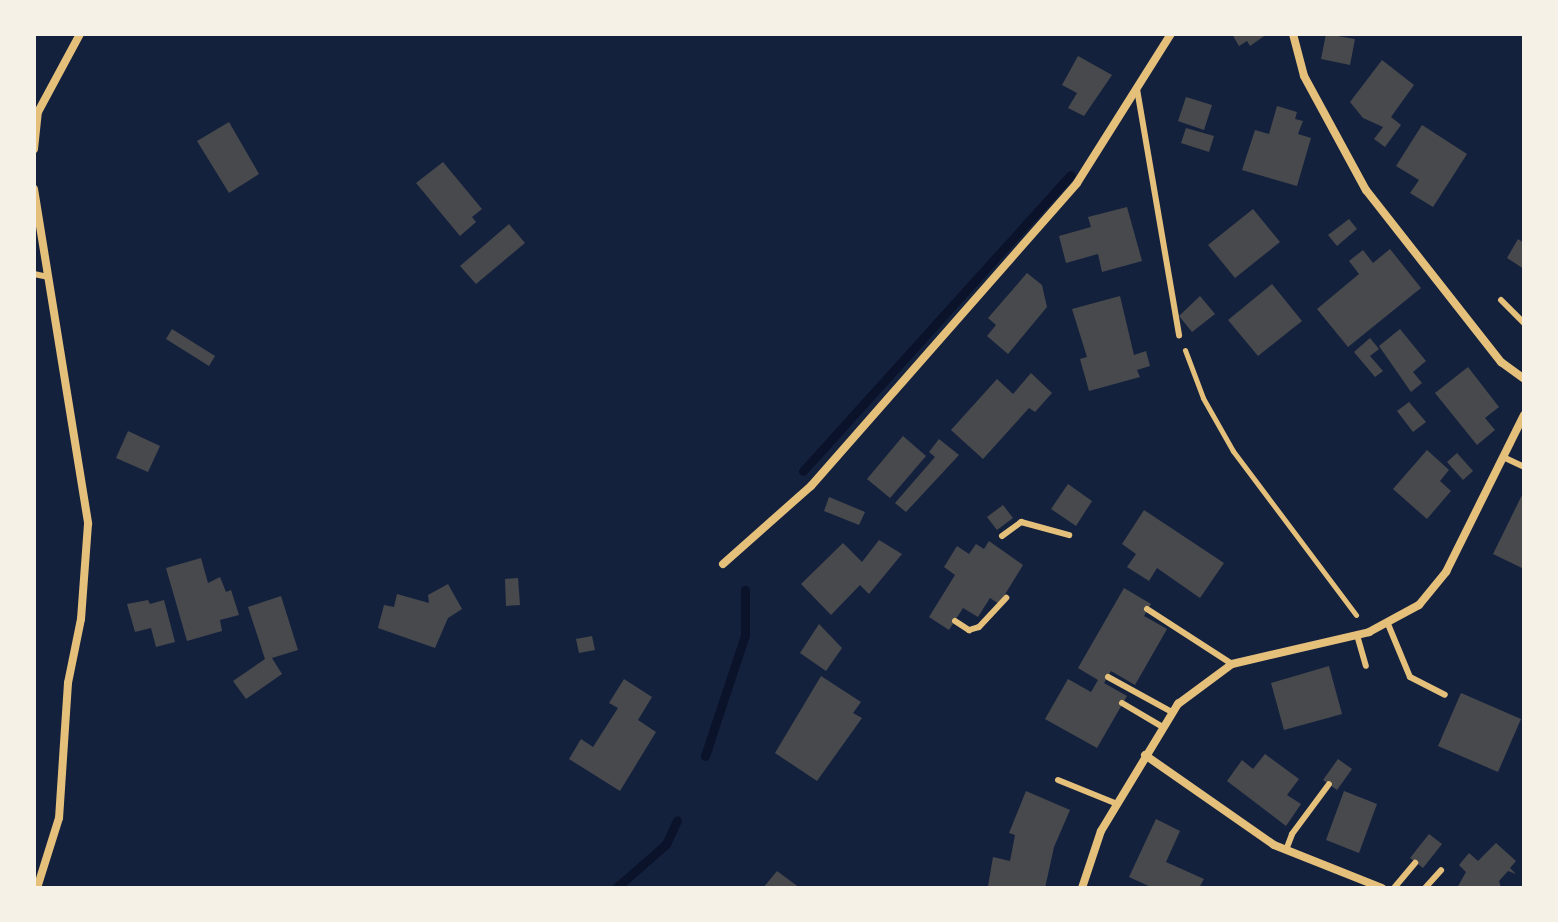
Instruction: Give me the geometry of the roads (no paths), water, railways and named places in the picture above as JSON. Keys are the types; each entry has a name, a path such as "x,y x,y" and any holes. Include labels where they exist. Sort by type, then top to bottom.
{"street":[{"path":"34,149 38,112 80,34"},
{"path":"723,564 811,486 1067,195 1171,34"},
{"path":"1293,34 1304,76 1366,190 1501,362 1524,379"},
{"path":"34,189 88,524 81,619 68,683 59,818 37,888"},
{"path":"1082,888 1091,852 1117,804 1161,726 1193,689 1232,664 1369,632 1419,605 1446,572 1524,415"},
{"path":"1145,755 1286,850 1382,888"}],"lane":[{"path":"1137,89 1179,335"},
{"path":"34,274 48,277"},
{"path":"1501,300 1524,323"},
{"path":"1503,457 1524,467"},
{"path":"1002,536 1021,522 1069,535"},
{"path":"955,621 969,630 979,627 1006,598"},
{"path":"1147,609 1232,664"},
{"path":"1388,624 1410,677 1445,695"},
{"path":"1357,635 1366,666"},
{"path":"1108,677 1172,712"},
{"path":"1122,703 1161,726"},
{"path":"1058,780 1117,804"},
{"path":"1286,850 1292,834 1329,784"},
{"path":"1394,888 1415,863"},
{"path":"1425,888 1441,870"}],"waterway":[{"path":"803,471 1070,175"},
{"path":"705,756 745,635 745,590"},
{"path":"616,888 666,844 677,820"}]}
